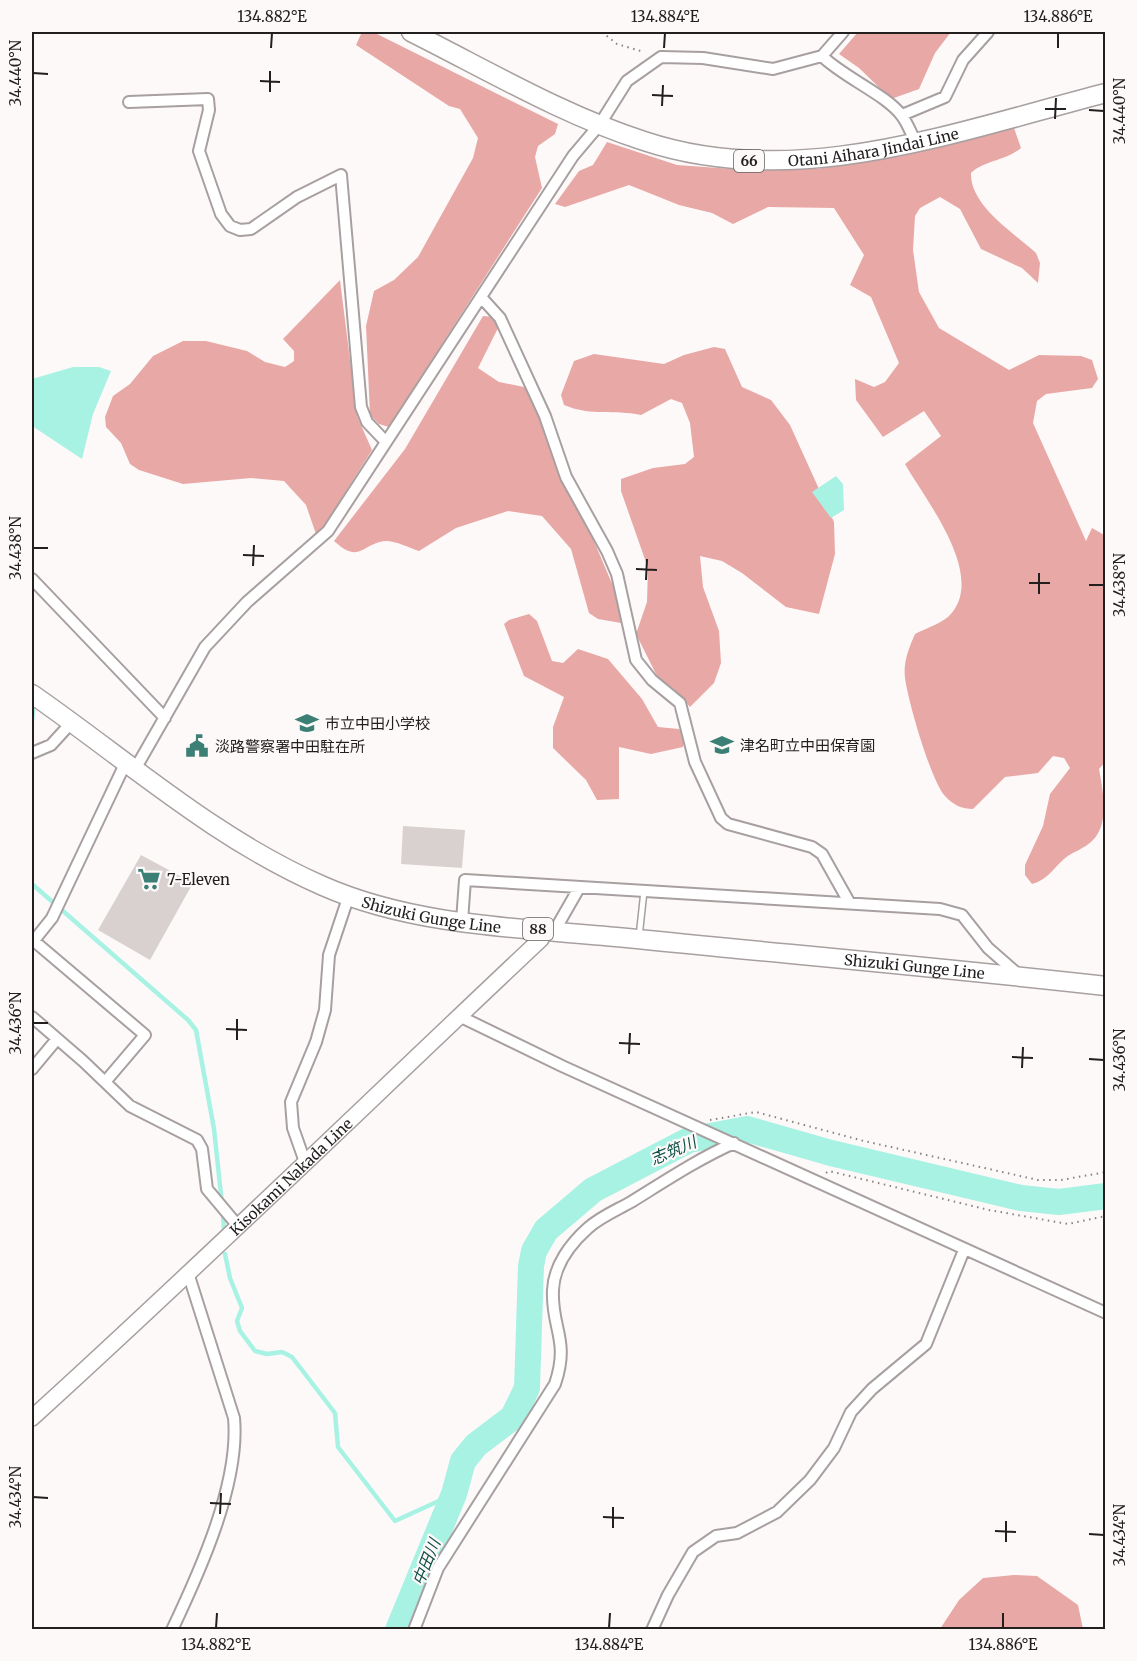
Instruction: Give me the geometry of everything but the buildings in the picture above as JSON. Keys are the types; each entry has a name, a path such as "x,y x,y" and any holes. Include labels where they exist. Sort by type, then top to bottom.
{"main road":[{"name":"Otani Aihara Jindai Line","path":"411,32 569,111 645,142 694,154 748,161 799,160 872,153 1106,93"},
{"name":"Shizuki Gunge Line","path":"32,694 130,767 250,849 324,886 406,911 462,921 1106,986"},
{"name":"Kisokami Nakada Line","path":"32,1418 189,1276 238,1226 550,930"}],"street":[{"path":"105,1082 145,1035 33,942 52,918 130,767 165,718 205,647 247,602 328,531 573,156 600,124 627,81 661,57 703,57 773,69 822,56 843,32"},
{"path":"902,115 945,97 963,60 988,32"},
{"path":"822,56 902,115 916,142"},
{"path":"129,102 208,99 209,110 199,151 221,214 226,223 235,228 251,229 297,197 341,175 361,407 368,422 386,442"},
{"path":"481,297 500,318 545,416 566,477 607,551 617,574 638,663 652,680 680,704 695,762 721,818 728,824 812,847 822,854 849,902"},
{"path":"32,579 165,718"},
{"path":"32,753 51,745 72,722"},
{"path":"462,921 465,880 940,909 962,915 988,948 1021,976"},
{"path":"550,930 579,888"},
{"path":"305,1162 293,1128 291,1102 316,1042 325,1010 329,955 349,895"},
{"path":"459,1016 698,1128 1106,1313"},
{"path":"32,1017 130,1106 197,1140 202,1149 207,1189 238,1226"},
{"path":"32,1069 57,1039"},
{"path":"414,1629 438,1568 555,1384 562,1363 553,1290 557,1266 589,1227 732,1143"},
{"path":"652,1629 668,1595 693,1552 716,1536 737,1533 777,1512 810,1480 834,1448 851,1412 926,1344 964,1250"},
{"path":"172,1629 200,1571 224,1495 236,1440 234,1418 189,1276"}],"lane":[{"path":"639,939 644,891"}],"path":[{"path":"602,32 617,44 661,57"},
{"path":"698,1128 715,1118 756,1112 864,1141 1038,1180 1061,1180 1106,1172"},
{"path":"813,1180 829,1171 989,1210 1068,1224 1106,1216"}],"shaded area":[{"path":"362,32 373,32 558,124 555,134 538,146 535,157 542,188 389,427 379,424 370,415 366,326 374,291 394,280 418,257 473,158 478,138 460,109 449,106 356,45"},
{"path":"858,32 951,32 935,53 919,89 891,99 859,68 839,54"},
{"path":"1014,128 1021,148 971,173 973,185 985,208 1036,253 1040,263 1038,283 1022,268 981,249 960,209 940,197 920,208 915,216 913,250 919,292 939,328 1009,370 1039,355 1081,356 1092,360 1098,379 1092,388 1046,394 1037,401 1033,423 1086,541 1092,528 1106,536 1106,761 1099,769 1104,807 1103,817 1098,834 1092,841 1064,859 1046,877 1032,884 1025,875 1025,865 1043,826 1050,794 1070,768 1064,758 1053,756 1038,773 1005,777 973,809 958,806 948,799 939,788 933,774 911,704 905,678 905,666 915,634 948,617 959,601 962,582 958,561 950,540 905,464 941,436 924,411 883,437 856,400 855,379 874,387 885,382 899,363 871,297 850,285 864,255 834,208 768,207 733,224 712,213 679,205 629,185 565,207 555,204 579,171 593,165 607,142 677,165 746,170 816,169 902,156"},
{"path":"340,280 357,416 372,450 317,537 306,505 284,481 251,478 183,484 139,470 130,464 121,443 106,427 105,417 113,396 130,384 153,356 183,341 206,341 247,351 265,362 285,367 294,361 294,351 283,339"},
{"path":"483,316 495,317 499,326 478,368 499,382 529,388 616,593 621,623 598,619 589,613 571,549 542,516 508,511 456,528 419,551 386,541 356,552 343,548 334,541 405,449"},
{"path":"714,347 725,349 742,387 771,400 790,425 834,522 835,554 819,614 786,607 742,573 722,561 700,556 703,587 719,631 721,663 714,683 690,707 675,690 657,676 636,634 647,602 648,568 621,491 621,479 653,468 685,464 694,457 690,423 682,403 671,399 641,415 593,412 564,405 561,395 574,361 594,354 664,364 684,355"},
{"path":"73,367 99,367 111,371 93,414 82,459 32,426 32,379"},
{"path":"836,476 843,484 844,510 831,518 812,492"},
{"path":"529,614 537,621 552,661 563,663 578,649 608,659 642,699 658,727 679,729 685,737 683,747 651,754 619,747 619,799 597,800 586,780 553,748 553,727 564,697 524,676 504,624 509,620"},
{"path":"1014,1575 1037,1576 1078,1605 1083,1629 940,1629 959,1600 983,1578"}],"waterway":[{"path":"32,721 33,710"},
{"path":"32,884 188,1020 196,1030 214,1129 222,1204"},
{"name":"志筑川","path":"398,1630 454,1494 463,1461 476,1445 513,1417 527,1388 531,1266 534,1251 546,1230 593,1190 689,1140 747,1129 831,1153 1021,1198 1059,1202 1106,1196"},
{"path":"223,1213 224,1230"},
{"path":"225,1254 230,1278 242,1308 237,1321 240,1331 255,1351 267,1354 282,1352 292,1357 335,1413 338,1447 395,1521 454,1494"}],"place":[{"name":"市立中田小学校","path":"307,723"},
{"name":"津名町立中田保育園","path":"722,745"},
{"name":"淡路警察署中田駐在所","path":"197,746"},
{"name":"7-Eleven","path":"149,879"}],"water label":[{"name":"中田川","path":"426,1562"}]}
